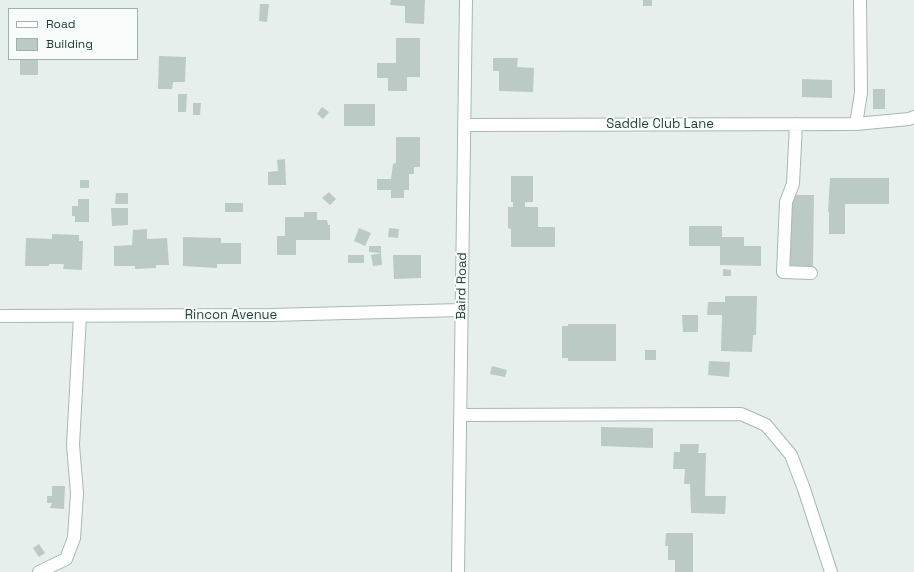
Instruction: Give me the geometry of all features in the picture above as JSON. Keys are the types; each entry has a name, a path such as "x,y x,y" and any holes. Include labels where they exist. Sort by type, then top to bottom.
{"street":[{"name":"Baird Road","path":"458,572 466,0"},
{"path":"856,124 861,93 860,0"},
{"name":"Saddle Club Lane","path":"464,125 856,124 910,119 914,117"},
{"path":"796,124 794,184 786,202 783,272 811,273"},
{"name":"Rincon Avenue","path":"0,316 271,315 461,310"},
{"path":"39,572 66,559 74,538 77,493 73,444 80,316"},
{"path":"460,415 741,414 766,425 791,455 804,489 831,572"}],"building":[{"path":"391,0 425,0 424,24 405,23 405,6 390,5"},
{"path":"643,0 652,0 652,6 643,6"},
{"path":"260,4 269,4 267,22 259,21"},
{"path":"396,38 420,38 420,77 407,77 407,91 388,91 388,78 377,78 377,63 396,63"},
{"path":"159,56 186,57 185,82 173,82 172,89 158,89"},
{"path":"493,58 518,58 517,67 534,68 533,92 499,91 499,71 493,71"},
{"path":"20,60 38,60 38,75 20,75"},
{"path":"802,79 832,80 832,98 802,97"},
{"path":"873,89 885,89 885,109 873,109"},
{"path":"178,94 187,94 186,112 178,112"},
{"path":"193,103 201,103 200,115 193,115"},
{"path":"344,104 375,104 375,126 344,126"},
{"path":"322,107 329,112 323,119 317,114"},
{"path":"396,137 420,137 420,167 414,167 414,174 409,174 409,190 404,190 404,198 391,198 391,190 377,190 377,179 391,179 393,164 396,163"},
{"path":"285,159 286,185 268,185 268,172 278,171 277,160"},
{"path":"511,176 533,176 533,202 525,202 525,207 538,207 538,227 555,227 555,247 511,247 511,229 508,228 508,207 513,207 513,202 511,202"},
{"path":"830,178 889,178 889,204 845,204 845,234 829,234 828,212"},
{"path":"80,180 89,180 89,188 80,188"},
{"path":"329,192 336,199 330,205 322,198"},
{"path":"116,193 128,193 128,204 115,204"},
{"path":"790,195 814,195 813,267 789,267"},
{"path":"78,199 89,199 89,222 75,222 75,216 72,216 72,206 78,206"},
{"path":"225,203 243,203 243,212 225,212"},
{"path":"111,208 128,208 128,225 112,226"},
{"path":"304,212 317,212 317,220 327,220 328,225 330,225 330,240 296,240 296,255 277,255 277,236 285,236 285,217 304,217"},
{"path":"689,226 722,226 722,237 744,237 744,246 761,246 761,266 720,265 720,246 689,246"},
{"path":"359,228 371,233 365,246 354,241"},
{"path":"389,228 399,229 398,238 388,237"},
{"path":"147,229 147,239 167,238 169,265 156,265 156,268 135,269 135,266 114,266 114,246 132,245 133,230"},
{"path":"52,234 79,235 79,241 83,241 82,270 63,269 64,264 49,264 49,266 25,266 26,238 52,239"},
{"path":"183,237 221,238 221,243 241,243 241,264 217,264 217,268 183,266"},
{"path":"369,246 381,246 381,253 369,252"},
{"path":"381,253 382,265 373,266 371,255"},
{"path":"348,255 364,255 364,263 348,263"},
{"path":"393,255 421,255 421,278 394,279"},
{"path":"723,269 731,270 731,276 723,276"},
{"path":"725,296 757,296 756,335 753,335 752,352 721,351 722,315 707,315 708,302 725,302"},
{"path":"682,315 698,315 698,332 683,332"},
{"path":"568,324 616,324 616,361 568,361 568,358 562,358 562,326 568,326"},
{"path":"645,350 656,350 656,360 645,360"},
{"path":"709,361 730,362 729,377 708,375"},
{"path":"492,366 507,370 505,377 490,374"},
{"path":"601,427 653,428 653,448 601,446"},
{"path":"680,444 699,444 698,453 706,453 705,496 726,496 725,514 691,513 690,484 684,484 685,469 673,469 674,452 680,452"},
{"path":"52,486 65,486 64,509 50,508 52,503 47,503 47,496 52,496"},
{"path":"666,533 693,533 693,572 675,572 675,560 668,560 668,546 665,546"},
{"path":"39,544 45,553 39,557 33,548"}]}
